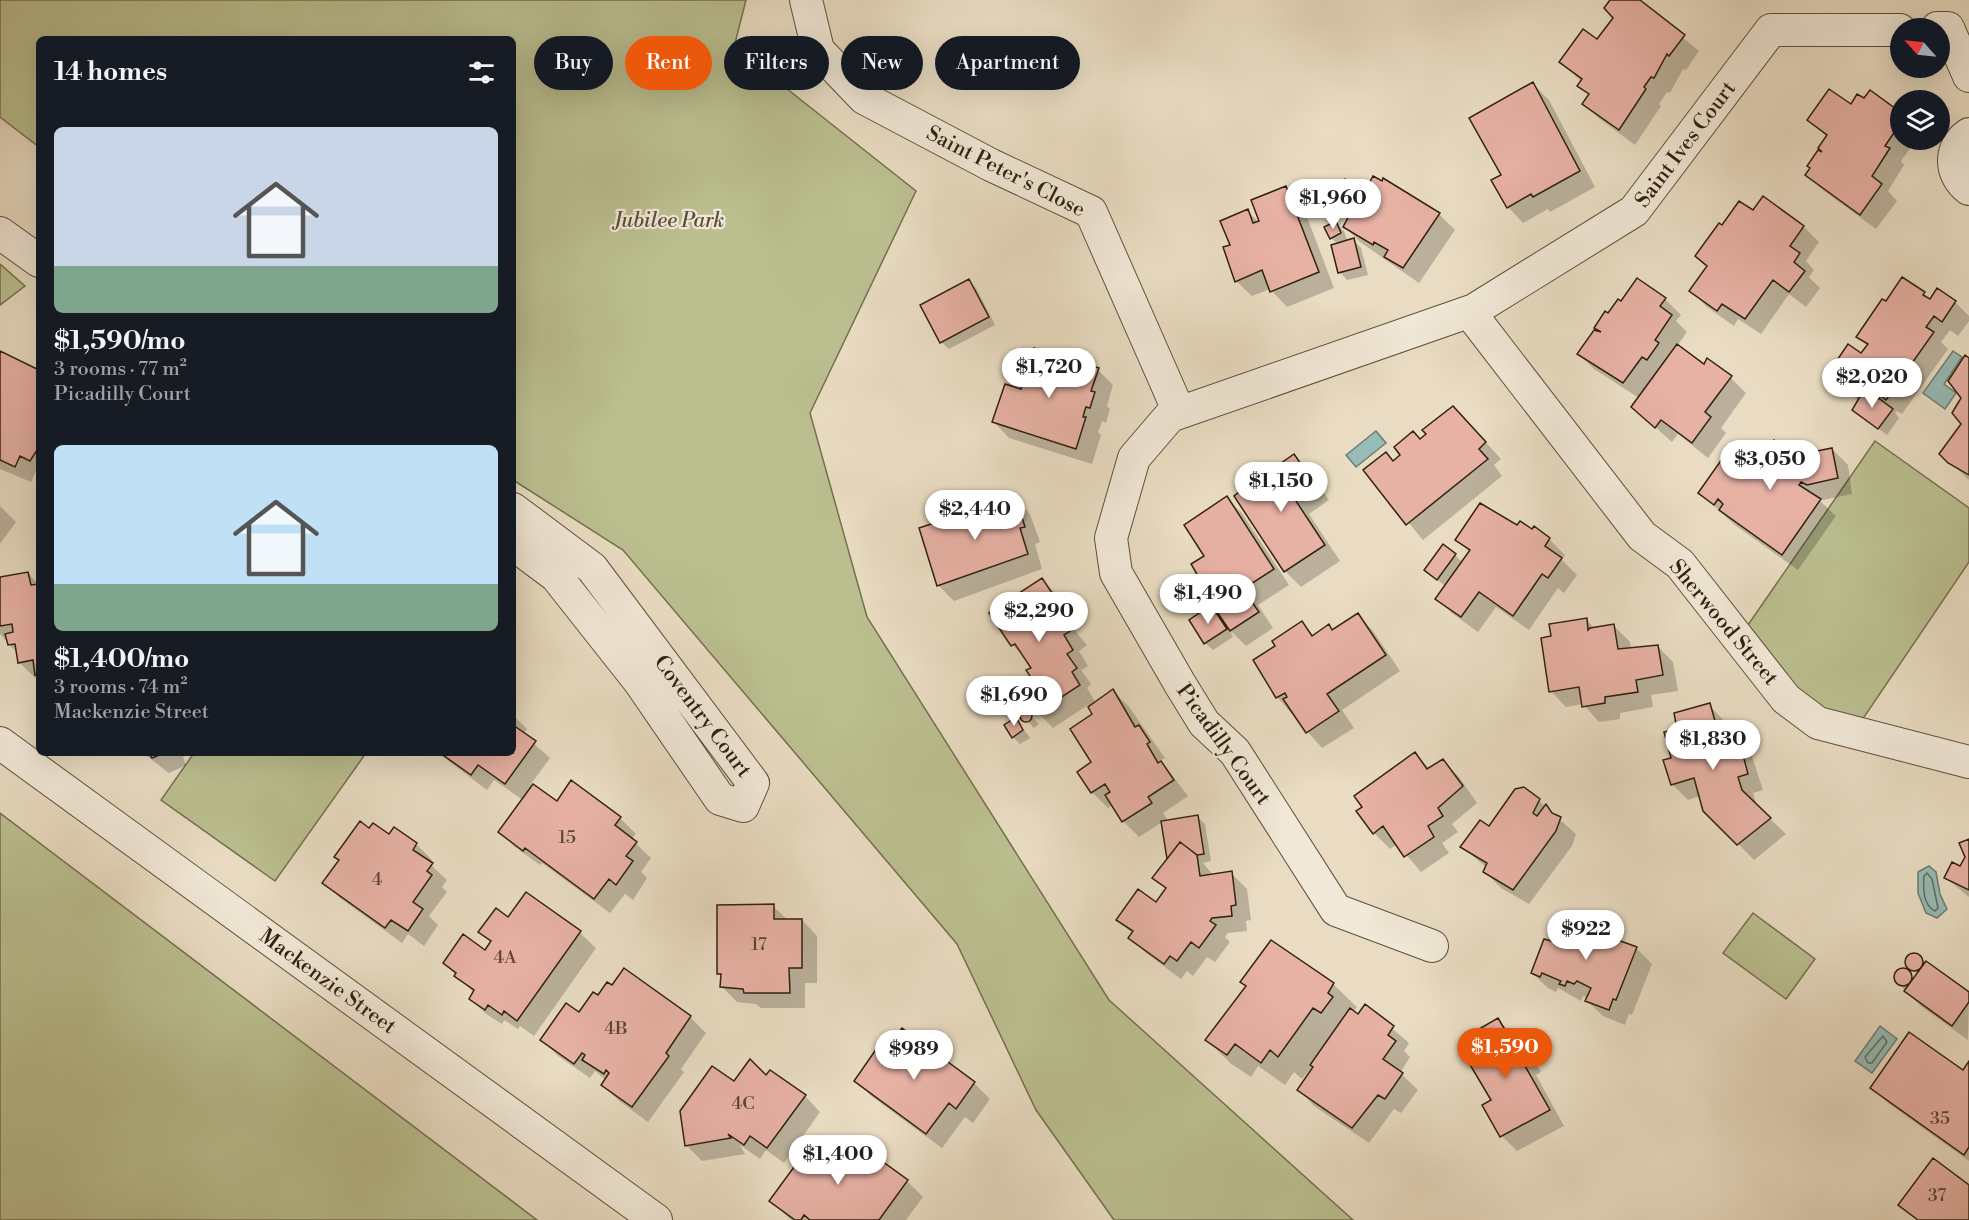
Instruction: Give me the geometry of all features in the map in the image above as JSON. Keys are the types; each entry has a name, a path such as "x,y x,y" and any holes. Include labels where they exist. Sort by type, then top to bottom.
{"street":[{"name":"Saint Peter's Close","path":"806,0 818,50 864,98 992,165 1091,212 1179,412"},
{"path":"1951,29 1969,76"},
{"name":"Saint Ives Court","path":"1474,310 1634,211 1771,30 1890,30"},
{"path":"1969,134 1958,145 1954,155 1956,176 1969,189"},
{"path":"0,233 36,260"},
{"name":"Picadilly Court","path":"1432,946 1336,910 1235,752 1204,723 1116,573 1111,538 1134,458 1170,416 1271,383 1474,310"},
{"name":"Sherwood Street","path":"1474,310 1474,318 1642,536 1680,564 1786,699 1818,723 1969,762"},
{"name":"Coventry Court","path":"516,511 592,568 753,783 743,806 720,799 639,681 556,576 516,546"},
{"name":"Mackenzie Street","path":"0,743 656,1220"}],"green space":[{"name":"Jubilee Park","path":"0,0 746,0 737,36 724,36 724,90 788,90 916,191 810,413 867,617 1109,1000 1353,1220 1114,1220 1036,1110 957,944 623,550 516,482 516,36 36,36 36,145 0,117"},
{"path":"0,264 25,286 0,305"},
{"path":"1875,441 1969,508 1969,562 1854,732 1818,723 1739,638"},
{"path":"192,756 364,756 275,881 161,800"},
{"path":"0,813 537,1220 0,1220"},
{"path":"1753,913 1815,959 1786,999 1723,953"}],"water":[{"path":"1953,351 1962,357 1944,384 1956,393 1945,409 1923,393"},
{"path":"1376,431 1386,443 1356,467 1346,455"},
{"path":"1929,866 1936,872 1940,894 1947,909 1937,918 1926,913 1918,893 1918,872"},
{"path":"1880,1026 1897,1039 1872,1073 1855,1061"}],"building":[{"path":"1610,0 1640,0 1685,35 1669,56 1667,54 1654,78 1651,77 1644,87 1646,89 1619,130 1582,104 1589,94 1577,86 1582,79 1559,62 1583,29 1597,39 1613,18 1604,8"},
{"path":"1533,82 1580,171 1533,197 1531,194 1507,208 1491,180 1501,175 1469,118"},
{"path":"1829,89 1851,104 1857,94 1864,98 1870,90 1890,105 1890,139 1885,146 1890,148 1872,176 1882,184 1860,215 1805,175 1810,168 1807,166 1818,150 1822,152 1818,148 1827,135 1807,120"},
{"path":"1373,176 1382,181 1383,178 1440,213 1403,268 1384,257 1388,250 1374,242 1373,245 1343,227 1351,212 1348,211 1352,204 1336,195 1345,179 1365,191"},
{"path":"1286,186 1319,272 1270,292 1262,270 1235,282 1223,247 1230,245 1220,221 1248,209 1253,223 1259,221 1251,200"},
{"path":"1763,196 1804,226 1790,246 1800,253 1794,262 1805,271 1789,292 1773,280 1745,319 1722,304 1717,311 1689,291 1707,266 1695,256 1719,223 1722,225 1739,201 1753,210"},
{"path":"1336,221 1341,233 1330,239 1324,227"},
{"path":"1354,238 1361,267 1338,273 1331,245"},
{"path":"1902,277 1925,292 1923,295 1930,299 1937,288 1956,301 1942,322 1934,316 1926,327 1934,332 1886,400 1881,396 1878,399 1865,388 1859,397 1848,392 1850,390 1840,381 1827,375 1848,344 1861,353 1868,344 1856,337 1882,299 1886,301"},
{"path":"1637,278 1666,298 1660,306 1672,315 1655,340 1659,343 1647,360 1642,357 1623,383 1577,354 1594,330 1601,332 1594,328 1605,311 1608,313 1618,299 1621,301"},
{"path":"969,279 989,317 940,343 920,305"},
{"path":"1677,344 1704,364 1707,358 1732,376 1705,412 1711,417 1692,443 1661,420 1655,428 1631,407"},
{"path":"1034,348 1099,368 1091,391 1095,392 1090,408 1086,407 1084,413 1083,417 1086,417 1076,449 992,422 1005,384 1021,389"},
{"path":"0,351 36,369 36,452 30,461 20,456 15,467 0,460"},
{"path":"1965,355 1969,358 1969,475 1948,463 1939,454 1961,424 1952,413 1961,398 1948,381"},
{"path":"1865,388 1893,409 1878,429 1852,410"},
{"path":"1453,406 1486,442 1479,449 1488,459 1406,525 1363,470 1386,452 1393,461 1400,455 1394,447 1413,431 1420,439 1426,434 1422,430"},
{"path":"1774,440 1803,461 1808,459 1807,453 1832,448 1838,478 1807,485 1801,482 1799,485 1821,499 1782,555 1719,510 1723,504 1718,499 1714,505 1698,493 1722,459 1727,463 1732,456 1739,461 1751,445 1764,454"},
{"path":"1294,454 1315,484 1294,498 1325,545 1284,572 1234,496 1248,485 1245,481 1258,473 1265,484 1269,482 1264,475"},
{"path":"1015,496 1025,527 1020,528 1028,554 937,586 919,528"},
{"path":"1227,496 1274,569 1243,589 1259,612 1230,631 1211,603 1214,601 1209,593 1204,597 1195,585 1201,581 1191,564 1204,556 1184,525"},
{"path":"1480,503 1517,525 1520,521 1532,529 1534,526 1550,538 1545,546 1562,558 1548,578 1542,574 1513,616 1479,592 1461,617 1435,599 1470,550 1455,540"},
{"path":"1443,544 1456,554 1437,580 1424,570"},
{"path":"28,572 31,585 36,584 36,675 33,660 18,663 15,644 8,645 5,634 13,632 12,624 0,626 0,577"},
{"path":"1042,578 1062,608 1051,615 1056,623 1064,617 1073,629 1064,635 1073,650 1067,654 1077,668 1072,672 1080,685 1037,713 1021,690 1034,682 1026,670 1031,668 1015,644 1011,646 989,613"},
{"path":"1211,605 1227,629 1204,644 1189,620"},
{"path":"1358,613 1386,655 1327,694 1339,711 1306,733 1283,699 1287,697 1285,693 1276,698 1253,660 1275,646 1272,641 1302,621 1312,636 1329,624 1332,630"},
{"path":"1587,618 1588,630 1614,624 1618,649 1658,645 1663,675 1636,680 1638,692 1605,697 1605,703 1582,707 1579,687 1549,692 1541,638 1551,636 1549,624"},
{"path":"1113,689 1135,727 1139,725 1150,742 1147,744 1158,763 1161,761 1174,780 1148,797 1152,803 1122,822 1105,795 1110,792 1105,784 1091,793 1077,772 1091,762 1070,729 1092,714 1088,707"},
{"path":"1710,703 1715,721 1723,721 1734,730 1748,774 1738,777 1742,790 1771,818 1737,845 1703,811 1694,778 1671,785 1663,760 1671,758 1664,732 1677,729 1674,713"},
{"path":"1028,710 1032,716 1028,722 1024,722 1020,714"},
{"path":"1016,717 1023,730 1012,738 1004,725"},
{"path":"516,727 536,741 505,784 478,765 471,775 444,756 516,756"},
{"path":"1415,752 1427,769 1443,759 1463,786 1438,808 1443,816 1428,826 1434,837 1404,857 1383,826 1373,834 1356,811 1362,807 1354,796"},
{"path":"571,780 621,817 615,825 637,842 626,856 633,861 616,885 609,879 594,899 525,848 523,851 498,832 533,784 557,801"},
{"path":"1524,787 1540,799 1533,813 1537,816 1546,804 1552,813 1561,817 1556,831 1513,890 1483,872 1487,863 1460,847 1480,820 1489,826 1515,789"},
{"path":"1198,815 1204,854 1197,855 1180,842 1167,859 1161,821"},
{"path":"360,821 369,828 373,823 389,834 394,827 417,843 413,850 433,863 427,871 432,875 413,902 423,909 408,931 391,920 385,928 322,883 339,860 334,857"},
{"path":"1969,839 1969,890 1944,878 1952,862 1960,866 1965,857 1959,843"},
{"path":"1180,842 1197,855 1200,876 1232,871 1236,905 1231,906 1232,916 1212,918 1210,921 1216,925 1199,948 1191,942 1177,961 1170,956 1164,964 1128,938 1133,931 1116,920 1138,889 1156,902 1166,888 1152,878"},
{"path":"526,892 581,931 517,1021 504,1011 502,1015 488,1005 485,1010 469,999 474,990 454,976 456,973 443,963 463,934 485,950 491,941 478,932 496,908 508,917"},
{"path":"774,904 774,919 802,919 802,968 789,968 790,993 744,993 743,989 720,987 721,974 717,974 717,905"},
{"path":"1566,916 1587,924 1585,928 1637,947 1616,1000 1613,999 1609,1010 1585,1001 1591,988 1577,981 1574,984 1567,981 1565,986 1559,984 1561,981 1542,973 1540,977 1531,973 1544,939 1555,942"},
{"path":"1271,940 1334,983 1328,993 1333,997 1321,1013 1313,1008 1278,1057 1270,1050 1261,1063 1235,1044 1227,1055 1205,1040 1246,986 1240,982"},
{"path":"1914,953 1920,956 1923,962 1920,968 1914,971 1908,968 1905,962 1908,956"},
{"path":"1926,961 1969,992 1969,1002 1952,1026 1904,991"},
{"path":"624,968 691,1016 666,1053 669,1056 632,1107 601,1085 609,1073 606,1070 604,1074 582,1060 585,1055 582,1053 574,1064 540,1040 566,1003 579,1012 593,992 598,995 607,982 612,985"},
{"path":"1903,968 1909,971 1912,977 1909,983 1903,986 1897,983 1894,977 1897,971"},
{"path":"1365,1004 1394,1026 1388,1035 1396,1041 1383,1059 1403,1073 1385,1099 1378,1095 1352,1128 1297,1090 1313,1067 1310,1065 1350,1008 1358,1014"},
{"path":"1498,1018 1508,1035 1512,1033 1526,1056 1521,1059 1550,1110 1500,1137 1482,1105 1491,1100 1466,1058 1476,1051 1467,1036"},
{"path":"902,1028 975,1082 956,1109 949,1103 926,1134 854,1081 877,1048 884,1053"},
{"path":"1909,1032 1963,1070 1969,1061 1969,1147 1964,1155 1870,1088"},
{"path":"750,1059 766,1075 770,1070 806,1095 767,1148 750,1136 744,1145 728,1134 731,1138 685,1146 680,1111 712,1066 734,1081"},
{"path":"816,1137 850,1162 861,1146 908,1180 879,1220 810,1220 804,1215 801,1220 795,1220 769,1201"},
{"path":"1933,1158 1969,1185 1969,1220 1918,1220 1898,1205"}]}
